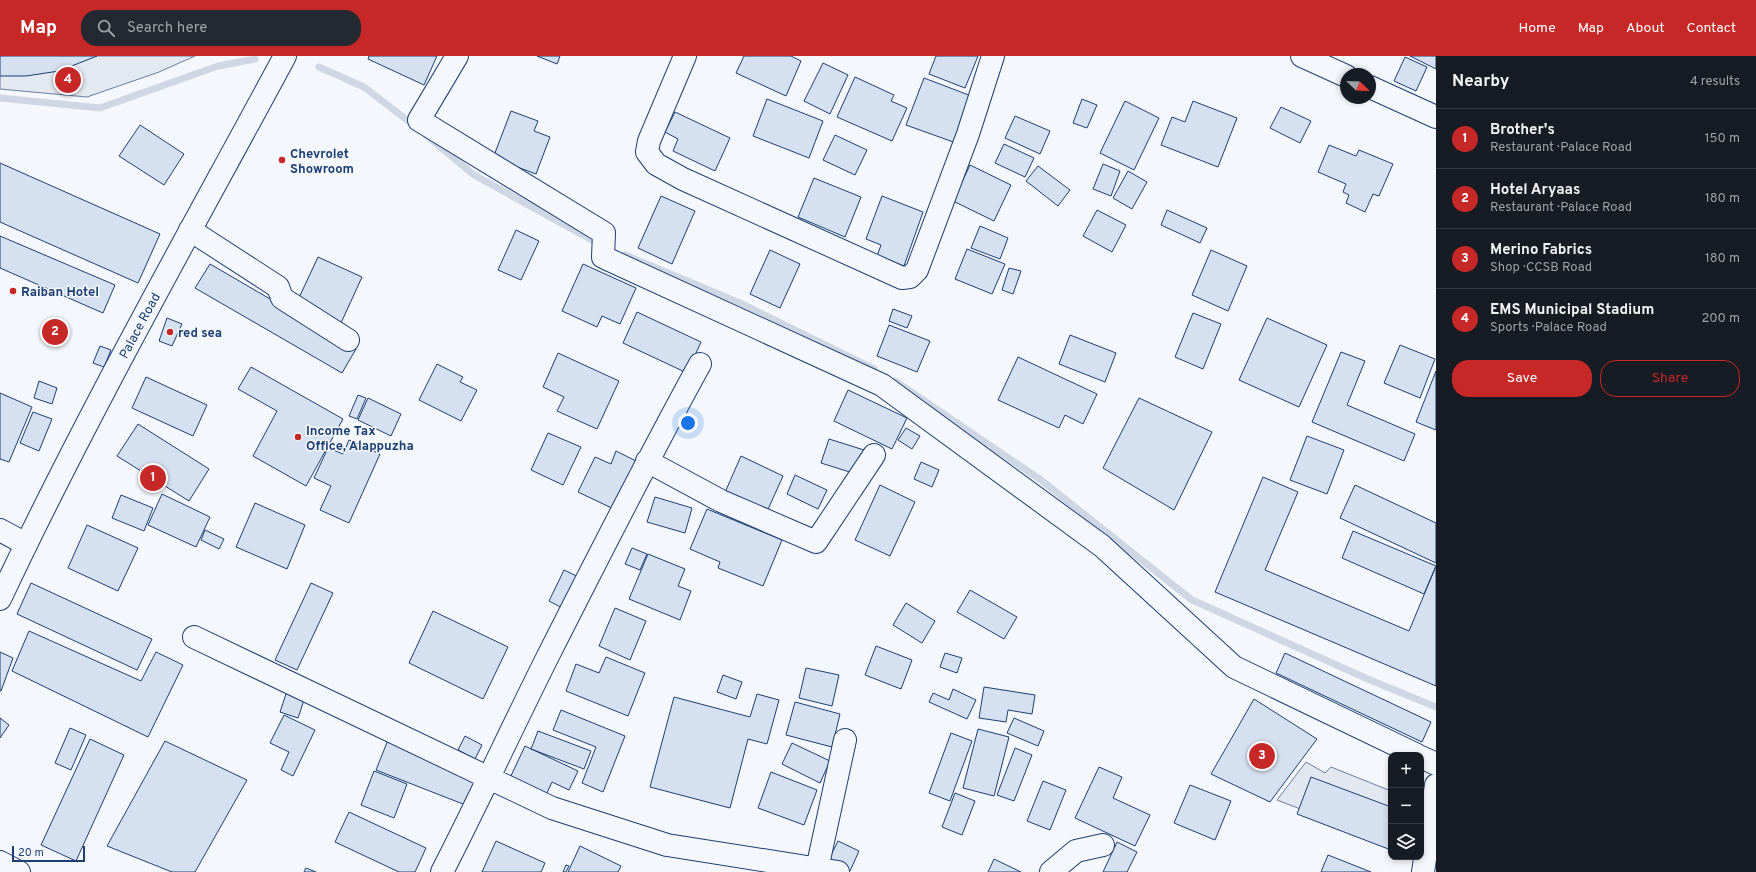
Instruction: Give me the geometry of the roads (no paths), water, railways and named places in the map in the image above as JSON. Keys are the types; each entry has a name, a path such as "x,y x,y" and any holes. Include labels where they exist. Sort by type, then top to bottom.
{"street":[{"name":"Palace Road","path":"0,599 26,544 190,230 285,56"},
{"path":"457,56 419,120 604,233 603,257 882,385 1102,546 1234,667 1411,752"},
{"path":"685,56 648,142 647,152 656,164 683,179 902,278 910,277 917,270 968,134 993,56"},
{"path":"1302,56 1340,73"},
{"path":"1376,90 1436,117"},
{"path":"190,230 278,287 282,298 348,340"},
{"path":"442,872 490,778 545,662 647,461 700,364"},
{"path":"647,461 721,501 816,542 874,455"},
{"path":"0,530 26,544"},
{"path":"194,637 552,808 667,845 827,870 845,740"},
{"path":"1424,758 1436,764"},
{"path":"1423,872 1436,785"},
{"path":"1051,872 1076,851 1103,845"},
{"path":"0,862 19,872"}],"waterway":[{"path":"0,98 100,108 218,66 255,59"},
{"path":"319,67 364,87 415,126"},
{"path":"426,135 474,175 601,245"},
{"path":"625,255 740,303 874,369"},
{"path":"895,381 1041,480 1192,600 1370,680 1436,707"}],"place":[{"name":"EMS Municipal Stadium","path":"68,80"},
{"name":"Chevrolet Showroom","path":"282,160"},
{"name":"Raiban Hotel","path":"13,291"},
{"name":"Hotel Aryaas","path":"55,332"},
{"name":"red sea","path":"170,332"},
{"name":"Income Tax Office, Alappuzha","path":"298,437"},
{"name":"Brother's","path":"153,478"},
{"name":"Merino Fabrics","path":"1262,756"}]}
